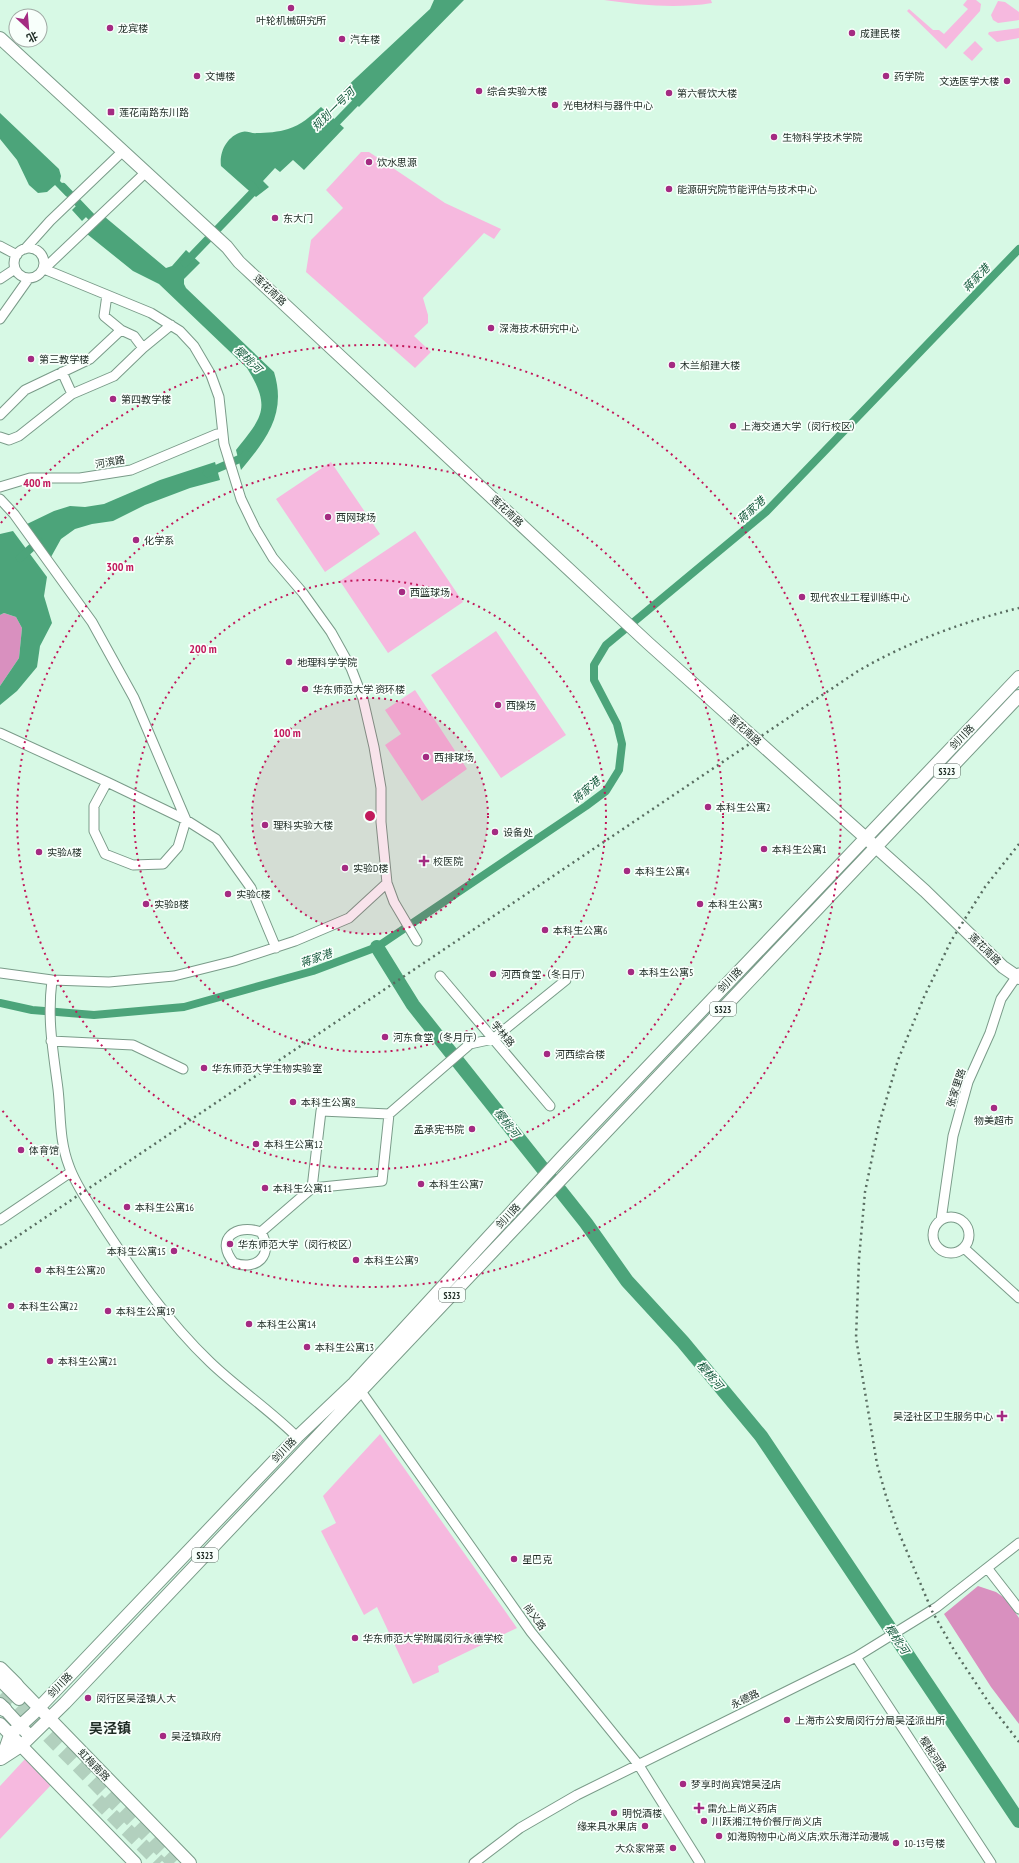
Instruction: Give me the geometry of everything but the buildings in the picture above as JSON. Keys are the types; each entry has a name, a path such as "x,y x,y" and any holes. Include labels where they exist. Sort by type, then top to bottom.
{"highway":[{"path":"0,1669 16,1685"}],"main road":[{"name":"莲花南路","path":"0,38 226,247 243,265 613,611 925,891 1003,966 1018,976"},
{"name":"剑川路","path":"1,1758 21,1746 46,1722 357,1387 562,1157 1019,677"},
{"name":"剑川路","path":"1,1758 10,1735 36,1711 297,1437 357,1387 544,1198 1019,696"},
{"name":"虹梅南路","path":"0,1664 46,1722 190,1863"},
{"name":"虹梅南路","path":"0,1680 36,1711"},
{"path":"2,1707 31,1737"},
{"path":"0,1724 135,1863"}],"street":[{"path":"122,152 91,180 50,221 25,249 17,255 15,261 16,269 20,275 29,278 39,275 145,173"},
{"path":"0,246 17,255"},
{"path":"25,249 31,248 38,251 44,258 44,269"},
{"path":"0,279 16,269"},
{"path":"44,269 151,312 180,331 194,346 211,375 219,397 224,444 236,486 255,528 273,558 303,593 331,632 354,677 364,706 374,747 381,788 381,822 387,883 398,908 418,942"},
{"path":"0,319 29,278"},
{"path":"107,295 104,316 121,330 134,336 143,348"},
{"path":"0,437 9,440 20,436 72,394 114,376 143,348 171,325"},
{"path":"0,415 25,390 90,359 121,330"},
{"path":"62,372 72,394"},
{"name":"河滨路","path":"1,485 30,478 80,478 131,470 217,434"},
{"path":"0,499 14,514 92,622 134,698 186,820 178,848 162,864 134,865 105,854 94,831 94,806 108,782"},
{"path":"0,733 108,782 186,820 216,839 251,888 276,948"},
{"path":"0,972 52,980 109,982 174,976 234,961 276,948 349,918 387,883"},
{"name":"学林路","path":"440,976 550,1106"},
{"name":"张家里路","path":"941,1220 953,1136 968,1082 990,1033 1000,999 1018,976"},
{"path":"52,980 50,997 50,1036 60,1110 60,1133 62,1149 76,1182 123,1256 172,1320 209,1362 285,1425 297,1437"},
{"path":"260,1232 312,1188 382,1181 389,1114 470,1044 493,1039 566,980"},
{"path":"50,1036 133,1045 183,1069"},
{"path":"312,1188 321,1111 389,1114"},
{"path":"0,1220 71,1172"},
{"path":"953,1217 967,1226 969,1238 964,1248 953,1253 947,1253 936,1246 932,1235 937,1224 941,1220 953,1217"},
{"path":"241,1229 252,1229 260,1232 266,1246 263,1256 258,1263 249,1266 234,1263 226,1252 227,1240 234,1232 241,1229"},
{"path":"964,1248 1019,1298"},
{"name":"尚义路","path":"357,1387 531,1632 638,1764 700,1863"},
{"name":"永德路","path":"474,1863 526,1825 577,1794 856,1656 937,1607 1019,1543"},
{"path":"988,1568 1019,1609"},
{"name":"樱桃河路","path":"856,1656 991,1863"}],"shaded area":[{"path":"604,0 711,0 712,3 671,6 644,5"},
{"path":"967,0 976,0 981,4 980,11 946,49 907,11 909,9 933,30 939,30 944,34 968,9 963,5"},
{"path":"998,1 1005,2 1019,12 1019,20 998,23 993,20 991,15"},
{"path":"1019,28 1019,38 997,42 988,34 989,32"},
{"path":"975,41 983,49 972,61 963,53"},
{"path":"361,152 369,152 445,203 501,229 494,239 484,233 423,298 428,315 428,323 414,336 431,352 415,368 306,272 311,240 343,208 326,190"},
{"name":"西网球场","path":"331,462 380,534 325,572 276,499"},
{"name":"西篮球场","path":"415,531 463,602 388,653 340,581"},
{"path":"4,613 16,617 22,628 19,658 0,686 0,615"},
{"name":"西操场","path":"496,631 566,735 501,778 431,675"},
{"name":"西排球场","path":"415,690 467,769 422,801 385,745 401,734 385,710"},
{"path":"380,1434 517,1628 438,1666 439,1672 413,1684 377,1607 364,1615 321,1531 336,1523 323,1496"},
{"path":"978,1586 996,1592 1006,1599 1019,1618 1019,1724 991,1687 944,1614"},
{"path":"25,1759 51,1785 0,1839 0,1786"}],"water":[{"path":"434,0 464,0 359,107 342,91 430,9"},
{"path":"321,107 344,128 304,170 293,160 280,172 275,168 263,181 269,187 256,197 221,166 221,155 225,145 237,134 244,132 277,132 288,129 302,123"},
{"path":"0,113 59,169 61,176 60,181 71,192 66,196 55,185 47,192 38,193 29,185 17,160 0,139"},
{"path":"80,202 91,212 82,221 72,210"},
{"path":"105,217 166,268 172,266 186,250 200,263 184,279 186,288 274,372 278,401 272,426 259,448 241,470 236,450 252,429 261,412 259,393 255,382 247,368 159,284 133,271 87,234"},
{"path":"215,462 220,480 190,488 145,505 113,521 92,524 75,529 61,539 51,557 27,524 54,511 70,506 85,507 104,504 160,480"},
{"path":"13,531 47,577 44,596 52,623 40,646 37,667 17,691 0,705 0,686 19,658 22,628 16,617 4,613 0,615 0,534"}],"waterway":[{"name":"规划一号河","path":"330,129 363,95"},
{"name":"规划一号河","path":"185,263 255,190 251,185"},
{"name":"樱桃河","path":"63,187 99,225"},
{"name":"蒋家港","path":"0,1003 32,1010 94,1015 184,1007 313,971 377,947 586,806 606,791 619,770 622,744 617,724 594,680 594,665 606,645 766,512 1019,249"},
{"name":"樱桃河","path":"207,473 244,457 246,454"},
{"name":"樱桃河","path":"20,558 39,541"},
{"name":"樱桃河","path":"377,947 413,1005 586,1223 627,1281 683,1342 761,1436 1019,1821"}],"tunnel":[{"path":"4,1691 174,1863"},
{"path":"97,1800 160,1863"}],"railway":[{"path":"0,1248 858,671 896,651 956,626 1019,608"},
{"path":"1019,844 985,887 951,941 924,997 898,1060 879,1124 865,1192 859,1259 856,1338 877,1464 897,1528 932,1611 954,1650 991,1706 1019,1742"}],"place":[{"name":"叶轮机械研究所","path":"291,8"},
{"name":"龙宾楼","path":"110,28"},
{"name":"成建民楼","path":"852,33"},
{"name":"汽车楼","path":"342,39"},
{"name":"文博楼","path":"197,76"},
{"name":"药学院","path":"886,76"},
{"name":"文选医学大楼","path":"1007,81"},
{"name":"综合实验大楼","path":"479,91"},
{"name":"第六餐饮大楼","path":"669,93"},
{"name":"光电材料与器件中心","path":"555,105"},
{"name":"莲花南路东川路","path":"111,112"},
{"name":"生物科学技术学院","path":"774,137"},
{"name":"饮水思源","path":"369,162"},
{"name":"能源研究院节能评估与技术中心","path":"669,189"},
{"name":"东大门","path":"275,218"},
{"name":"深海技术研究中心","path":"491,328"},
{"name":"第三教学楼","path":"31,359"},
{"name":"木兰船建大楼","path":"672,365"},
{"name":"第四教学楼","path":"113,399"},
{"name":"上海交通大学（闵行校区）","path":"733,426"},
{"name":"西网球场","path":"328,517"},
{"name":"化学系","path":"136,540"},
{"name":"西篮球场","path":"402,592"},
{"name":"现代农业工程训练中心","path":"802,597"},
{"name":"地理科学学院","path":"289,662"},
{"name":"华东师范大学 资环楼","path":"305,689"},
{"name":"西操场","path":"498,705"},
{"name":"西排球场","path":"426,757"},
{"name":"本科生公寓2","path":"708,807"},
{"name":"理科实验大楼","path":"265,825"},
{"name":"设备处","path":"495,832"},
{"name":"本科生公寓1","path":"764,849"},
{"name":"实验A楼","path":"39,852"},
{"name":"校医院","path":"424,861"},
{"name":"实验D楼","path":"345,868"},
{"name":"本科生公寓4","path":"627,871"},
{"name":"实验C楼","path":"228,894"},
{"name":"实验B楼","path":"146,904"},
{"name":"本科生公寓3","path":"700,904"},
{"name":"本科生公寓6","path":"545,930"},
{"name":"本科生公寓5","path":"631,972"},
{"name":"河西食堂（冬日厅）","path":"493,974"},
{"name":"河东食堂（冬月厅）","path":"385,1037"},
{"name":"河西综合楼","path":"547,1054"},
{"name":"华东师范大学生物实验室","path":"204,1068"},
{"name":"本科生公寓8","path":"293,1102"},
{"name":"物美超市","path":"994,1108"},
{"name":"孟承宪书院","path":"472,1129"},
{"name":"本科生公寓12","path":"256,1144"},
{"name":"体育馆","path":"21,1150"},
{"name":"本科生公寓7","path":"421,1184"},
{"name":"本科生公寓11","path":"265,1188"},
{"name":"本科生公寓16","path":"127,1207"},
{"name":"华东师范大学（闵行校区）","path":"230,1244"},
{"name":"本科生公寓15","path":"174,1251"},
{"name":"本科生公寓9","path":"356,1260"},
{"name":"本科生公寓20","path":"38,1270"},
{"name":"本科生公寓22","path":"11,1306"},
{"name":"本科生公寓19","path":"108,1311"},
{"name":"本科生公寓14","path":"249,1324"},
{"name":"本科生公寓13","path":"307,1347"},
{"name":"本科生公寓21","path":"50,1361"},
{"name":"吴泾社区卫生服务中心","path":"1002,1416"},
{"name":"星巴克","path":"514,1559"},
{"name":"华东师范大学附属闵行永德学校","path":"355,1638"},
{"name":"闵行区吴泾镇人大","path":"88,1698"},
{"name":"上海市公安局闵行分局吴泾派出所","path":"787,1720"},
{"name":"吴泾镇政府","path":"163,1736"},
{"name":"梦享时尚宾馆吴泾店","path":"683,1784"},
{"name":"雷允上尚义药店","path":"699,1808"},
{"name":"明悦酒楼","path":"614,1813"},
{"name":"川跃湘江特价餐厅尚义店","path":"704,1821"},
{"name":"缘来具水果店","path":"645,1826"},
{"name":"如海购物中心尚义店;欢乐海洋动漫城","path":"719,1836"},
{"name":"10-13号楼","path":"896,1843"},
{"name":"大众家常菜","path":"673,1848"}],"district":[{"name":"吴泾镇","path":"110,1728"}]}
